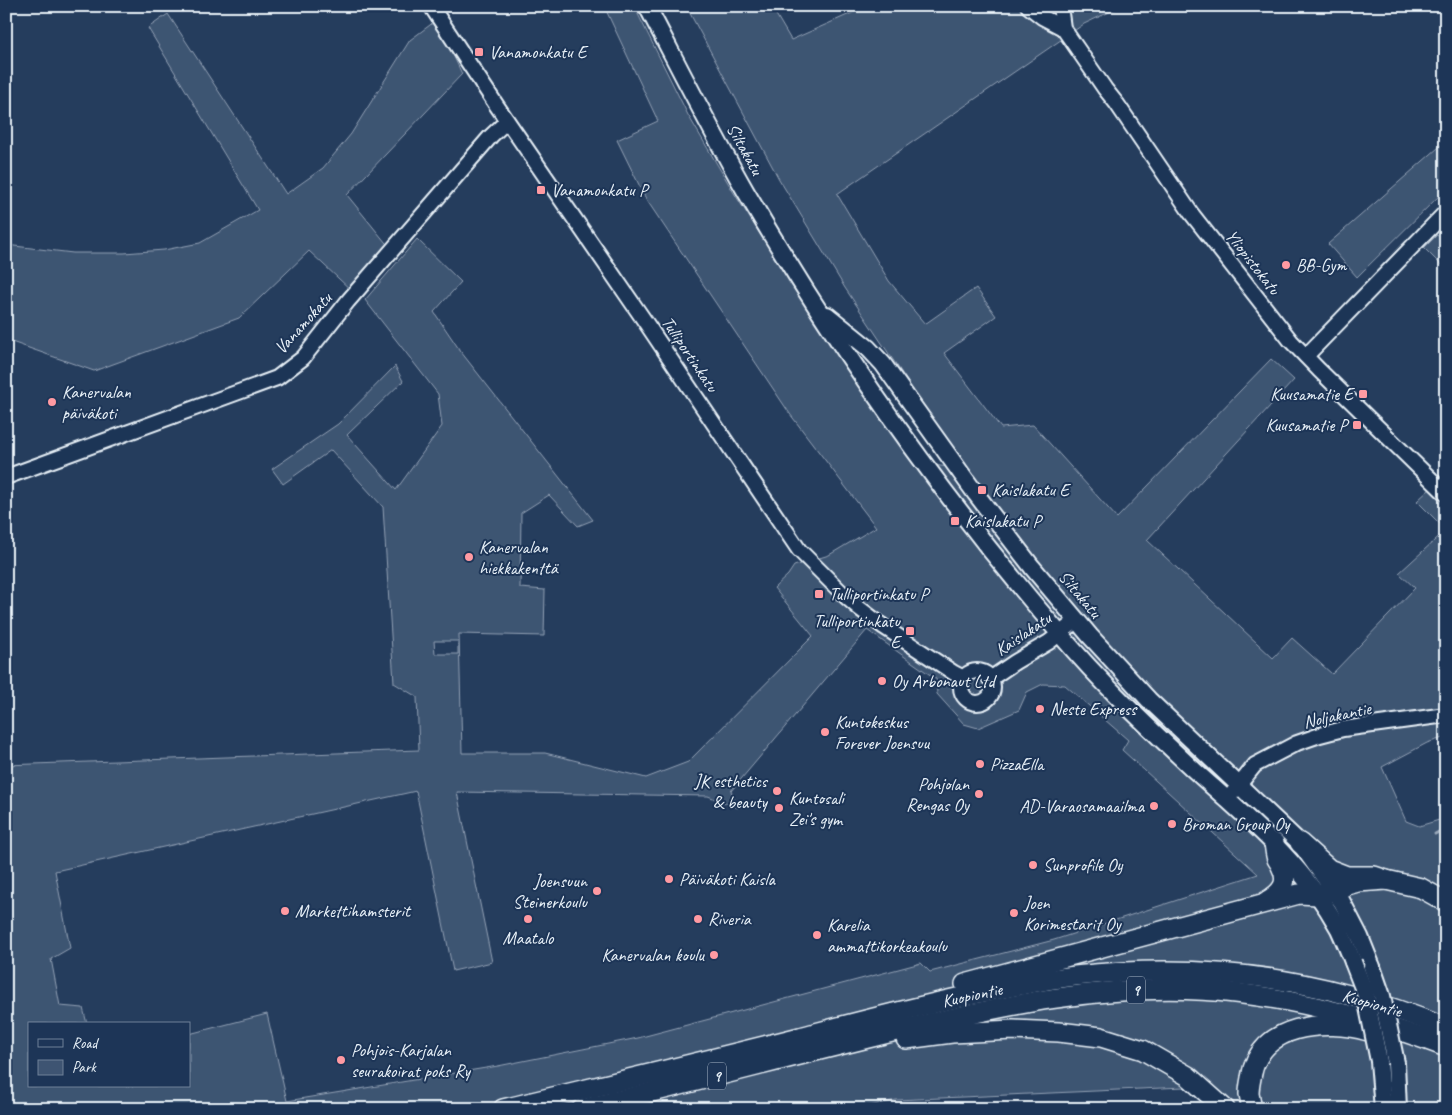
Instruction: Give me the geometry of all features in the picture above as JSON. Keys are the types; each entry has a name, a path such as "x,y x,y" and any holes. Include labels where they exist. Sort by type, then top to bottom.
{"highway":[{"path":"1300,843 1329,869 1347,876 1374,876 1421,888 1446,902"},
{"path":"1259,905 1276,896 1283,888 1285,877 1282,867 1276,858 1274,844"},
{"path":"888,1014 910,999 1299,894 1326,893 1358,882 1386,880"},
{"name":"Kuopiontie","path":"503,1109 888,1014 968,996 1074,976 1128,972 1186,972 1237,975 1281,981 1348,995 1405,1012 1446,1028"},
{"name":"Kuopiontie","path":"582,1109 954,1017 1033,1001 1128,990 1187,990 1234,993 1270,998 1344,1013 1402,1030 1446,1047"},
{"path":"1252,1109 1249,1093 1252,1069 1260,1054 1274,1039 1294,1029 1321,1025 1354,1027 1424,1049 1446,1047"},
{"path":"824,1048 846,1052 906,1039 952,1033 1013,1030 1059,1032 1101,1037 1143,1050 1188,1076 1225,1109"}],"main road":[{"name":"Siltakatu","path":"648,6 698,104 746,191 816,306 882,405 955,504 1059,634 1113,692 1326,893"},
{"name":"Siltakatu","path":"816,306 868,348 883,364 976,494 1032,567 1149,700 1300,843 1326,893"},
{"path":"1326,893 1365,993 1379,1061 1383,1109"},
{"path":"1326,893 1360,937 1382,996 1396,1064 1398,1109"}],"street":[{"name":"Tulliportinkatu","path":"431,6 799,550 859,608 884,627 964,678"},
{"name":"Yliopistokatu","path":"1028,6 1042,17 1063,28"},
{"name":"Yliopistokatu","path":"1060,6 1063,28 1105,89 1191,213 1291,340 1350,401 1446,494"},
{"name":"Vanamokatu","path":"6,477 277,378 303,358 348,302 485,143 507,121"},
{"path":"1306,356 1446,212"},
{"name":"Kaislakatu","path":"990,679 1077,620"},
{"path":"981,672 990,679 993,689 991,695 983,702 970,702 962,693 964,678 969,674 981,672"},
{"name":"Noljakantie","path":"1227,800 1255,765 1297,743 1343,729 1446,715"}],"green space":[{"path":"604,6 634,6 688,115 734,193 807,308 924,478 932,465 966,469 845,288 779,179 686,6 771,6 791,40 868,6 1122,6 1084,24 837,194 889,281 925,324 976,288 996,316 944,353 1001,428 1033,425 1117,518 1271,359 1294,380 1147,540 1273,658 1292,638 1332,674 1415,588 1399,573 1446,530 1446,737 1427,743 1382,767 1406,821 1419,826 1446,818 1446,1109 1209,1109 1184,1087 896,1100 856,1109 6,1109 6,765 419,750 417,697 394,683 383,507 331,450 283,484 272,469 338,424 395,366 403,381 347,435 396,490 442,426 438,394 365,300 417,239 461,282 434,312 461,352 593,520 578,526 549,495 521,513 520,588 545,590 544,636 459,634 462,753 545,753 646,778 688,762 813,636 774,588 788,575 794,566 829,555 876,527 790,414 646,199 617,140 658,121","holes":["867,630 936,679 937,694 964,724 978,728 1019,710 1027,692 1043,684 1065,685 1128,740 1122,750 1258,874 1054,940 930,972 921,963 638,1038 498,1066 287,1101 267,1014 190,1034 190,1088 28,1088 28,1022 86,1022 83,1008 60,1006 51,959 70,948 55,871 416,791 453,971 492,962 457,792 708,796 738,808 731,791","434,641 458,641 458,654 435,654"]},
{"path":"168,14 286,194 323,168 351,134 410,40 434,22 448,44 462,74 347,195 390,248 353,292 309,251 239,318 94,371 6,340 6,245 73,253 124,253 164,250 200,243 258,210 148,28"},
{"path":"1446,141 1446,189 1357,277 1328,244"},
{"path":"1437,235 1446,243 1446,270 1424,248"},
{"path":"1446,474 1446,530 1417,501"}],"waterway":[{"path":"1435,834 1446,828"}],"place":[{"name":"Vanamonkatu E","path":"479,52"},
{"name":"Vanamonkatu P","path":"541,190"},
{"name":"BB-Gym","path":"1286,265"},
{"name":"Kuusamatie E","path":"1363,394"},
{"name":"Kanervalan päiväkoti","path":"52,402"},
{"name":"Kuusamatie P","path":"1357,425"},
{"name":"Kaislakatu E","path":"982,490"},
{"name":"Kaislakatu P","path":"955,521"},
{"name":"Kanervalan hiekkakenttä","path":"469,557"},
{"name":"Tulliportinkatu P","path":"819,594"},
{"name":"Tulliportinkatu E","path":"910,631"},
{"name":"Oy Arbonaut Ltd","path":"882,681"},
{"name":"Neste Express","path":"1040,709"},
{"name":"Kuntokeskus Forever Joensuu","path":"825,732"},
{"name":"PizzaElla","path":"980,764"},
{"name":"JK esthetics & beauty","path":"777,791"},
{"name":"Pohjolan Rengas Oy","path":"979,794"},
{"name":"AD-Varaosamaailma","path":"1154,806"},
{"name":"Kuntosali Zei's gym","path":"779,808"},
{"name":"Broman Group Oy","path":"1172,824"},
{"name":"Sunprofile Oy","path":"1033,865"},
{"name":"Päiväkoti Kaisla","path":"669,879"},
{"name":"Joensuun Steinerkoulu","path":"597,891"},
{"name":"Markettihamsterit","path":"285,911"},
{"name":"Joen Korimestarit Oy","path":"1014,913"},
{"name":"Maatalo","path":"528,919"},
{"name":"Riveria","path":"698,919"},
{"name":"Karelia ammattikorkeakoulu","path":"817,935"},
{"name":"Kanervalan koulu","path":"714,955"},
{"name":"Pohjois-Karjalan seurakoirat poks Ry","path":"341,1060"}]}
